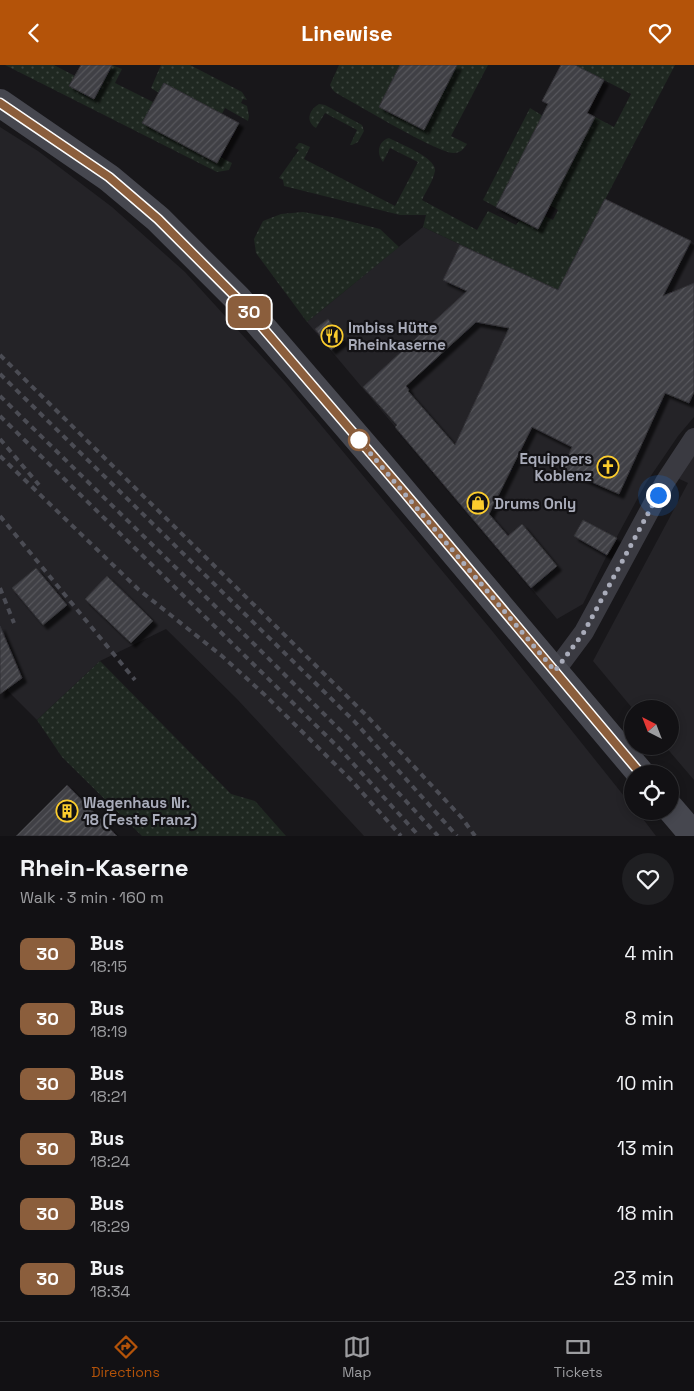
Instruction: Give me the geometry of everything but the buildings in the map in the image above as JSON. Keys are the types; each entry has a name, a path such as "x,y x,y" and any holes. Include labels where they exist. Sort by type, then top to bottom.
{"street":[{"path":"0,103 109,177 158,219 225,286 286,355 633,765"},
{"path":"555,671 584,632 665,482 694,438"},
{"path":"679,818 694,836"}],"shaded area":[{"path":"5,65 54,65 75,76 69,85 112,65 122,69 115,83 153,102 143,123 216,163 220,157 232,163 229,170 217,172"},
{"path":"161,65 190,65 242,92 247,100 243,99 241,103 247,106 248,121 225,108 222,114 164,83 159,93 151,88"},
{"path":"339,65 401,65 424,130 457,65 488,65 451,136 467,144 458,152 445,151 415,137 336,93 330,85"},
{"path":"575,65 675,65 558,290 423,227 426,215 400,215 284,186 283,180 279,178 299,150 295,148 301,143 310,147 304,159 395,206 418,162 390,148 383,162 379,155 379,148 382,142 389,138 424,156 434,166 434,175 422,200 477,230 488,211 516,225 520,220 538,229 545,216 553,220 558,210 550,205 595,117 614,127 631,94"},
{"path":"319,104 325,105 362,125 364,131 358,142 350,145 357,130 325,113 316,128 309,119 313,109"},
{"path":"530,108 543,116 496,207 483,200"},
{"path":"0,127 38,151 112,207 185,272 286,383 493,632 624,796 624,820 644,820 656,836 364,836 237,699 166,629 100,661 37,720 0,683"},
{"path":"605,199 694,243 694,417 678,436 646,483 583,604 557,619 307,322 423,227 558,290"},
{"path":"303,212 380,229 399,247 307,322 256,253 254,239 263,221 281,214"},
{"path":"694,456 694,780 673,755 679,755 679,700 626,700 593,661 688,483 673,476"},
{"path":"100,661 231,794 255,801 286,836 142,836 62,757 37,720"}],"railway":[{"path":"0,355 366,715 462,818 475,836"},
{"path":"0,374 354,721 457,836"},
{"path":"0,396 350,740 438,836"},
{"path":"0,416 339,748 419,836"},
{"path":"0,439 39,485"},
{"path":"0,456 138,589 222,656 266,696 351,780 401,836"},
{"path":"0,516 135,680"},
{"path":"0,588 14,623"}],"bus line":[{"name":"30","path":"0,103 109,177 158,219 238,299 404,492 633,765"}],"place":[{"name":"Imbiss Hütte Rheinkaserne","path":"332,336"},
{"name":"Equippers Koblenz","path":"608,467"},
{"name":"Drums Only","path":"478,503"},
{"name":"Wagenhaus Nr. 18 (Feste Franz)","path":"67,811"}],"route":[{"path":"359,440 555,671 584,632 658,495"}]}
